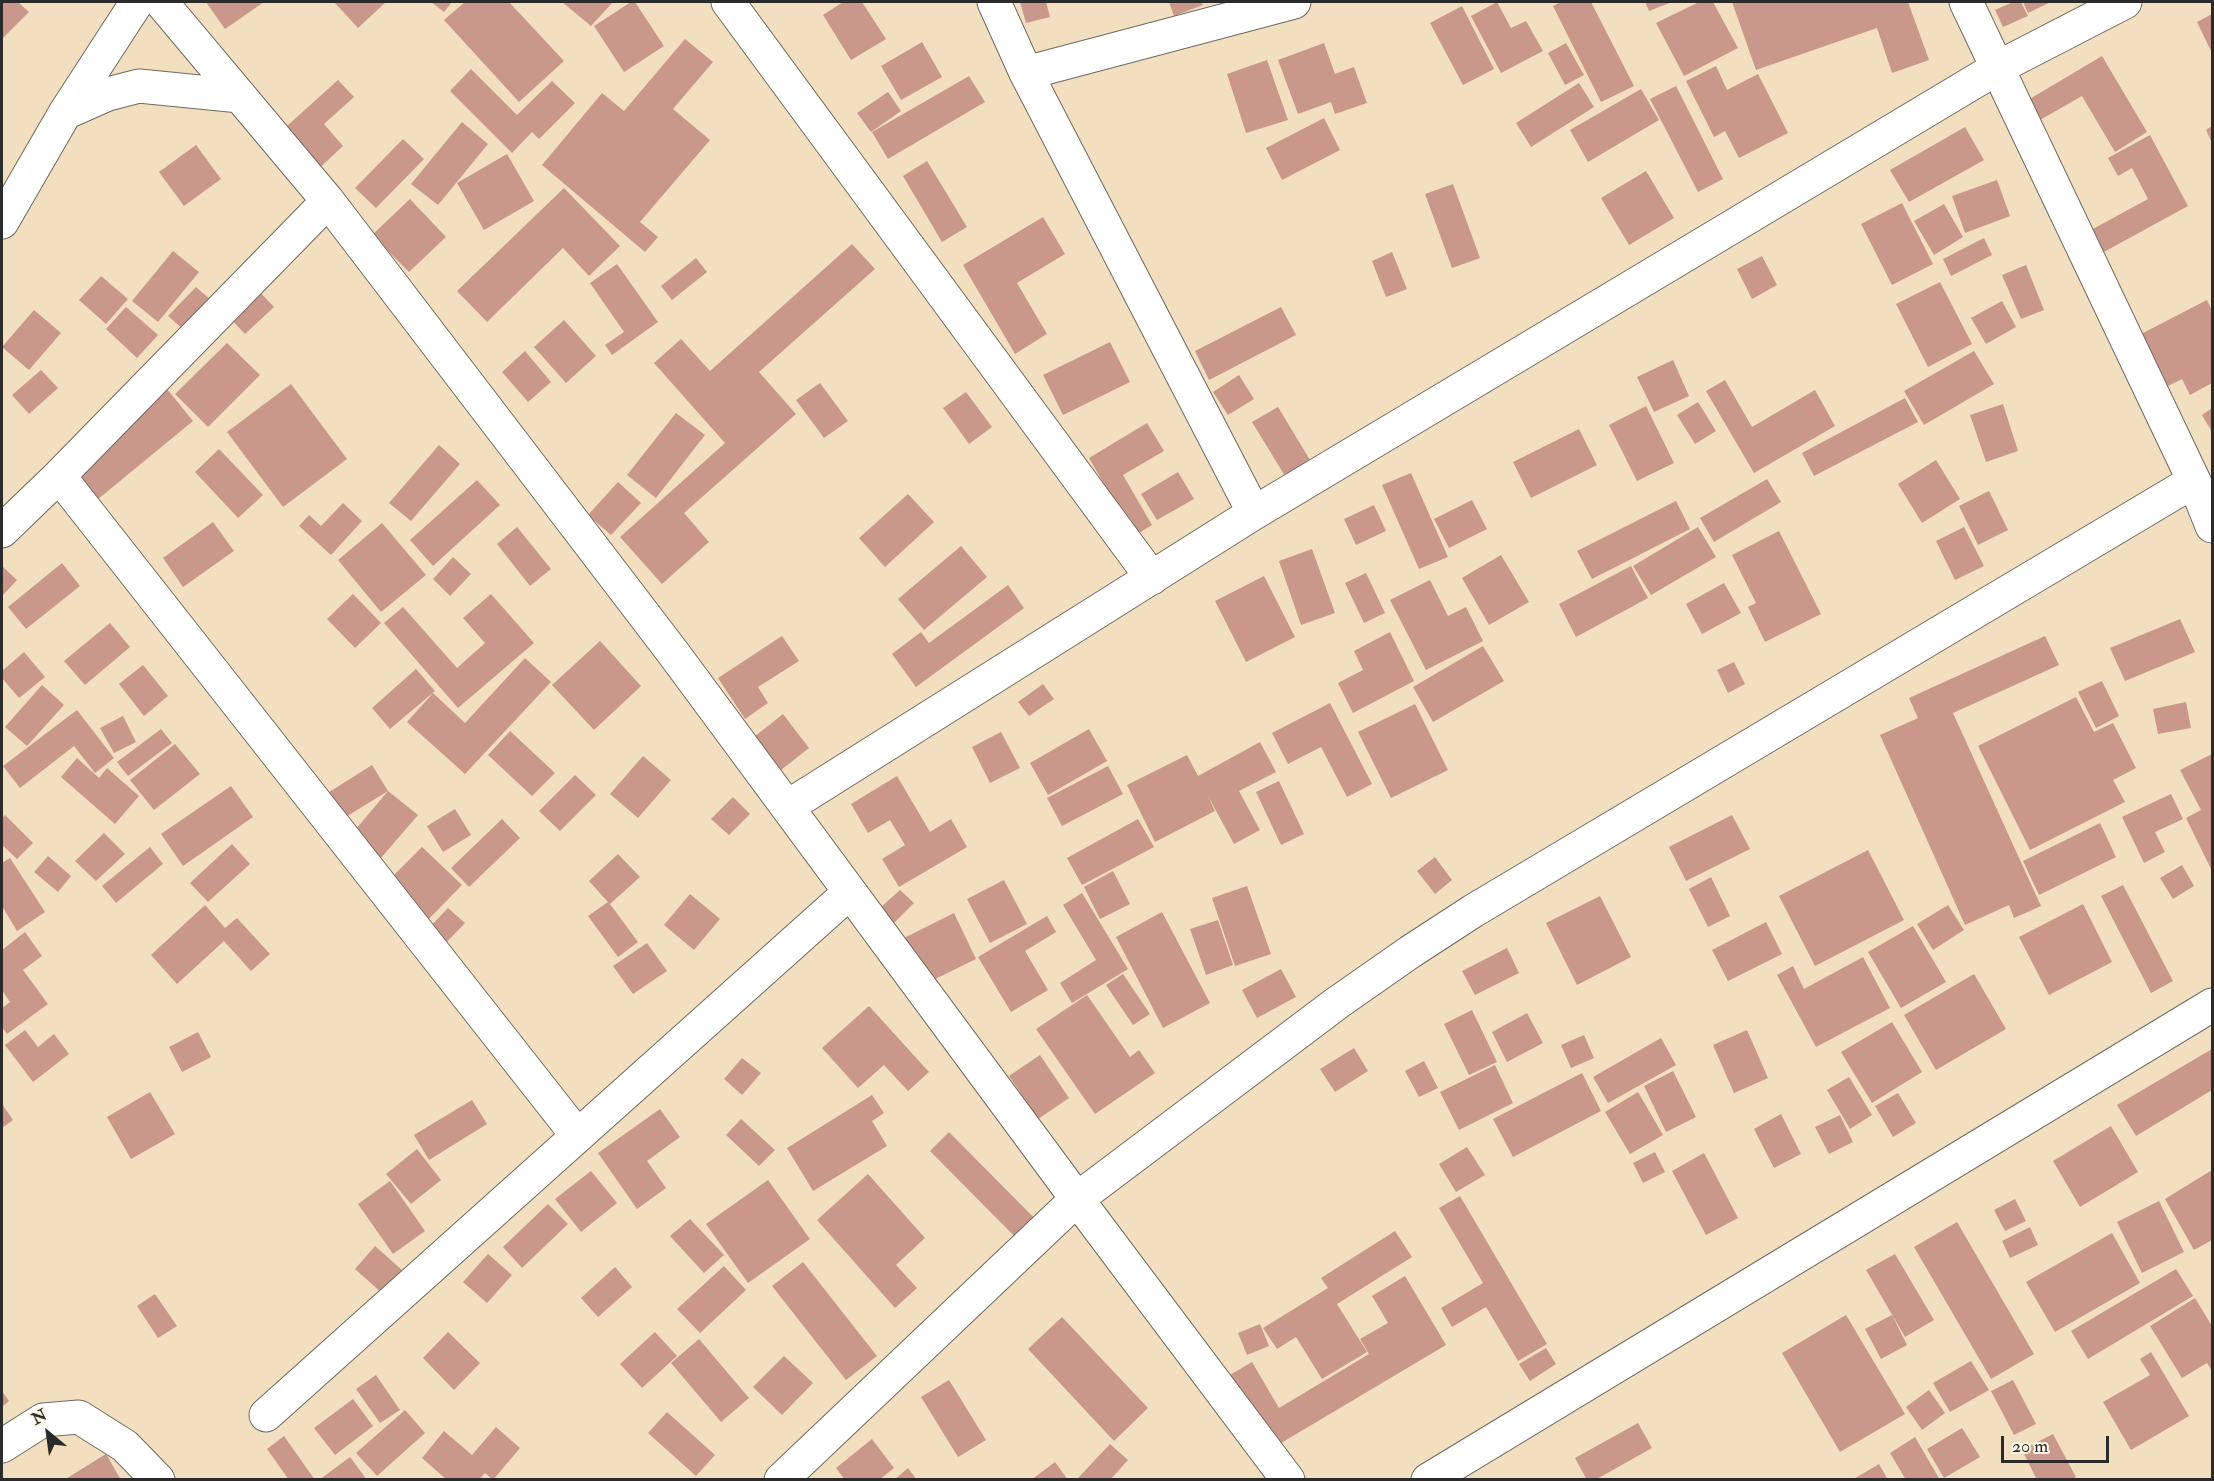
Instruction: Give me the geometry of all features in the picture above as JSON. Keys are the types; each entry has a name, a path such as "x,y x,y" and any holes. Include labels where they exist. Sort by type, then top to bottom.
{"street":[{"path":"2,222 65,113 137,2"},
{"path":"161,2 328,201 674,654 1077,1199 1288,1479"},
{"path":"728,2 1152,578"},
{"path":"994,2 1026,73 1254,513"},
{"path":"1026,73 1293,2"},
{"path":"1966,2 1999,67 2194,481 2212,526"},
{"path":"787,807 1254,513 1999,67 2124,2"},
{"path":"65,113 108,94 139,86 240,96"},
{"path":"2,531 59,476 328,201"},
{"path":"59,476 577,1136"},
{"path":"781,1479 1077,1199 1337,1003 1473,911 2194,481"},
{"path":"266,1415 850,892"},
{"path":"1428,1479 2212,1005"},
{"path":"2,1446 44,1420 80,1417 125,1446 158,1479"}],"building":[{"path":"2,2 18,2 29,12 2,39"},
{"path":"206,2 264,2 225,29"},
{"path":"334,2 386,2 358,28"},
{"path":"431,2 452,2 444,12"},
{"path":"465,2 509,2 564,61 519,102 444,20"},
{"path":"562,2 613,2 591,26"},
{"path":"631,2 635,2 664,46 624,72 594,26"},
{"path":"843,2 862,2 886,39 851,60 823,15"},
{"path":"1020,2 1046,2 1050,17 1026,23"},
{"path":"1169,2 1201,2 1203,5 1174,16"},
{"path":"1497,2 1511,28 1526,21 1543,51 1501,73 1471,16"},
{"path":"1561,2 1591,2 1634,86 1601,102 1553,6"},
{"path":"1645,2 1672,2 1649,11"},
{"path":"1699,2 1713,2 1738,48 1684,76 1656,23"},
{"path":"1732,2 1908,2 1929,60 1892,73 1877,28 1756,70"},
{"path":"2013,2 2021,2 2028,16 2003,27 1995,10"},
{"path":"2023,2 2051,2 2028,13"},
{"path":"1462,6 1494,69 1463,85 1430,23"},
{"path":"2212,14 2212,53 2197,22"},
{"path":"685,39 713,62 673,109 710,140 640,222 658,237 645,252 542,165 602,93 624,111"},
{"path":"922,42 942,77 901,100 881,66"},
{"path":"1324,43 1335,74 1354,67 1367,103 1335,114 1331,102 1298,114 1278,60"},
{"path":"1566,43 1584,75 1565,85 1548,53"},
{"path":"2102,56 2147,132 2115,152 2082,96 2040,120 2028,100"},
{"path":"1267,60 1288,120 1246,133 1227,74"},
{"path":"1716,66 1727,90 1758,74 1788,133 1739,158 1725,131 1714,137 1686,81"},
{"path":"471,69 517,115 552,81 575,103 539,139 532,132 512,153 450,91"},
{"path":"969,76 985,102 888,159 872,132"},
{"path":"338,80 354,97 324,124 343,146 313,174 277,135"},
{"path":"1579,83 1594,107 1531,147 1516,123"},
{"path":"1676,86 1723,179 1698,192 1650,99"},
{"path":"1641,89 1659,120 1588,162 1570,130"},
{"path":"888,92 901,111 871,132 857,113"},
{"path":"1324,118 1340,150 1282,180 1266,148"},
{"path":"462,122 488,144 438,205 411,184"},
{"path":"2212,126 2212,143 2206,130"},
{"path":"1965,127 1984,160 1909,202 1890,170"},
{"path":"2150,135 2188,206 2102,253 2091,230 2148,199 2132,168 2118,176 2108,158"},
{"path":"403,139 424,159 376,208 355,188"},
{"path":"196,145 221,179 184,206 159,172"},
{"path":"507,154 534,201 484,230 457,183"},
{"path":"927,161 967,227 942,242 903,176"},
{"path":"1646,171 1674,218 1629,245 1601,198"},
{"path":"1997,180 2010,216 1965,233 1952,196"},
{"path":"1453,184 1480,258 1452,268 1425,194"},
{"path":"564,188 620,246 589,276 563,248 487,322 457,291"},
{"path":"410,199 446,237 409,272 372,235"},
{"path":"1902,203 1933,264 1892,285 1861,224"},
{"path":"1944,204 1963,237 1934,255 1914,221"},
{"path":"1043,217 1065,254 1017,283 1047,334 1015,354 963,265"},
{"path":"1984,238 1992,255 1951,276 1943,259"},
{"path":"852,244 875,269 759,372 796,414 684,513 709,542 662,584 620,537 725,443 654,363 681,339 710,371"},
{"path":"173,251 199,272 158,322 132,301"},
{"path":"1392,252 1407,289 1386,297 1372,261"},
{"path":"1762,256 1777,285 1752,299 1737,269"},
{"path":"696,258 707,272 672,300 661,286"},
{"path":"617,264 658,322 612,355 605,345 624,332 590,283"},
{"path":"2026,265 2044,310 2021,319 2002,275"},
{"path":"101,276 128,299 106,324 79,300"},
{"path":"1940,282 1972,344 1928,367 1896,304"},
{"path":"196,287 219,307 192,337 168,316"},
{"path":"256,288 274,307 245,334 226,314"},
{"path":"2207,300 2212,311 2212,383 2190,395 2182,379 2166,387 2139,335"},
{"path":"2002,301 2016,327 1986,344 1971,318"},
{"path":"126,307 158,335 137,358 106,329"},
{"path":"1281,307 1296,335 1209,380 1195,351"},
{"path":"34,310 61,333 29,370 2,347"},
{"path":"564,320 596,356 566,383 534,347"},
{"path":"1110,342 1130,382 1063,415 1043,375"},
{"path":"227,343 260,375 208,427 175,394"},
{"path":"525,351 551,382 528,402 502,372"},
{"path":"1974,351 1994,384 1924,425 1904,391"},
{"path":"1673,360 1689,396 1654,412 1637,377"},
{"path":"41,370 58,388 29,414 12,395"},
{"path":"1239,375 1254,399 1228,415 1213,392"},
{"path":"1725,380 1752,427 1815,390 1835,426 1754,473 1706,391"},
{"path":"820,383 848,421 824,438 796,400"},
{"path":"291,384 347,459 283,507 227,432"},
{"path":"167,389 193,421 86,509 60,477"},
{"path":"966,392 992,427 969,444 943,408"},
{"path":"1905,398 1918,422 1814,476 1802,453"},
{"path":"1698,402 1716,431 1695,444 1677,415"},
{"path":"2003,404 2018,451 1986,462 1970,415"},
{"path":"1646,406 1674,463 1637,481 1609,425"},
{"path":"1278,407 1310,460 1285,476 1252,422"},
{"path":"2212,408 2212,432 2202,415"},
{"path":"676,413 705,435 656,498 627,475"},
{"path":"1147,423 1164,451 1123,475 1152,525 1134,536 1089,458"},
{"path":"1579,429 1597,465 1531,498 1513,462"},
{"path":"439,445 460,464 411,521 389,503"},
{"path":"219,449 263,495 238,518 195,472"},
{"path":"1936,460 1960,499 1922,523 1898,484"},
{"path":"1178,472 1194,499 1157,520 1141,494"},
{"path":"1411,473 1448,557 1419,569 1382,485"},
{"path":"1767,479 1781,502 1714,542 1700,518"},
{"path":"477,480 500,505 433,566 410,540"},
{"path":"618,482 641,503 611,535 588,515"},
{"path":"1989,491 2008,530 1978,545 1959,506"},
{"path":"908,494 934,522 885,567 859,538"},
{"path":"1472,500 1487,529 1449,548 1434,519"},
{"path":"1676,501 1690,529 1592,579 1577,551"},
{"path":"343,503 362,521 331,555 299,526 309,515 321,526"},
{"path":"1374,505 1386,531 1356,545 1344,519"},
{"path":"213,522 234,551 183,587 163,558"},
{"path":"382,523 426,575 381,612 338,560"},
{"path":"517,527 551,569 530,586 497,544"},
{"path":"1698,527 1716,557 1651,595 1633,566"},
{"path":"1964,527 1984,566 1955,580 1936,541"},
{"path":"1779,531 1821,614 1765,642 1748,607 1756,603 1732,555"},
{"path":"961,546 987,577 924,630 898,599"},
{"path":"1312,549 1335,613 1301,625 1279,561"},
{"path":"1501,555 1529,602 1489,625 1462,578"},
{"path":"453,557 471,574 450,596 433,579"},
{"path":"62,563 80,586 26,629 8,607"},
{"path":"2,566 17,580 2,596"},
{"path":"1631,566 1648,598 1576,637 1559,604"},
{"path":"1366,573 1385,613 1364,623 1345,583"},
{"path":"1264,576 1295,637 1246,662 1215,601"},
{"path":"1430,580 1448,616 1466,607 1483,641 1426,670 1390,600"},
{"path":"1724,583 1741,613 1702,634 1686,604"},
{"path":"1008,585 1024,608 916,687 892,654 921,632 929,643"},
{"path":"353,594 381,623 355,648 327,619"},
{"path":"491,594 534,643 458,708 384,623 403,607 457,668 485,643 463,618"},
{"path":"2180,619 2195,652 2125,681 2110,648"},
{"path":"110,623 130,647 85,685 64,661"},
{"path":"1390,632 1414,681 1353,713 1338,683 1363,670 1354,651"},
{"path":"782,636 799,661 758,687 768,703 745,719 718,678"},
{"path":"2045,636 2059,665 1953,713 2041,906 2014,918 2009,905 1965,925 1880,735 1918,718 1909,698"},
{"path":"600,641 641,686 594,730 552,685"},
{"path":"1483,646 1504,681 1433,722 1413,687"},
{"path":"24,652 45,677 19,698 2,678 2,671"},
{"path":"525,658 551,682 465,774 407,722 433,693 465,723"},
{"path":"1734,662 1745,684 1728,693 1717,670"},
{"path":"143,665 168,696 144,716 119,684"},
{"path":"416,669 435,691 390,729 372,708"},
{"path":"2102,681 2119,716 2096,728 2078,692"},
{"path":"1043,684 1054,699 1029,716 1018,702"},
{"path":"42,685 64,705 27,746 5,727"},
{"path":"2076,697 2094,732 2113,723 2136,768 2113,780 2125,802 2030,850 1978,746"},
{"path":"2186,702 2191,728 2158,734 2153,709"},
{"path":"1330,703 1372,784 1347,797 1321,747 1288,764 1272,733"},
{"path":"1415,704 1448,770 1391,798 1358,732"},
{"path":"77,710 114,758 95,773 74,746 20,788 3,766"},
{"path":"783,714 809,748 781,770 754,737"},
{"path":"123,716 136,742 114,753 100,728"},
{"path":"161,729 172,743 128,776 117,762"},
{"path":"1089,729 1107,761 1048,795 1030,763"},
{"path":"510,731 555,773 532,796 488,755"},
{"path":"1001,732 1020,768 990,783 972,747"},
{"path":"1260,742 1276,772 1239,791 1260,830 1234,844 1207,794 1215,811 1155,842 1127,785 1187,755 1198,776"},
{"path":"175,744 200,774 154,810 130,780"},
{"path":"2212,754 2212,871 2186,818 2201,810 2180,770"},
{"path":"643,756 671,780 638,818 610,794"},
{"path":"77,758 99,778 107,768 139,796 115,824 61,777"},
{"path":"372,765 388,791 331,826 315,801"},
{"path":"1108,766 1123,794 1062,826 1047,798"},
{"path":"575,775 596,795 560,831 539,811"},
{"path":"897,776 930,832 951,819 967,847 899,887 882,859 905,845 890,820 868,833 851,804"},
{"path":"1279,781 1304,834 1281,845 1256,792"},
{"path":"231,786 253,817 183,866 161,834"},
{"path":"388,791 418,815 374,866 345,842"},
{"path":"2171,794 2183,819 2155,832 2165,852 2144,863 2122,817"},
{"path":"733,797 750,814 729,835 711,819"},
{"path":"455,809 471,835 443,852 427,826"},
{"path":"5,815 33,843 17,859 2,845 2,819"},
{"path":"1732,815 1750,849 1686,881 1669,847"},
{"path":"502,819 520,838 469,887 451,868"},
{"path":"1138,819 1154,847 1082,885 1067,858"},
{"path":"2100,823 2116,857 2039,895 2023,861"},
{"path":"104,833 125,854 96,881 75,861"},
{"path":"232,844 250,864 208,902 190,883"},
{"path":"150,847 163,864 116,903 102,886"},
{"path":"422,847 462,885 421,927 381,888"},
{"path":"1868,850 1904,920 1815,966 1779,896"},
{"path":"618,854 640,877 610,904 638,942 618,957 588,916 608,902 589,881"},
{"path":"48,856 71,876 58,892 34,872"},
{"path":"1435,857 1452,880 1435,894 1417,871"},
{"path":"10,858 45,912 17,931 2,906 2,863"},
{"path":"2182,865 2194,886 2173,899 2160,878"},
{"path":"1113,871 1130,904 1100,919 1084,887"},
{"path":"1711,877 1730,916 1708,927 1689,889"},
{"path":"1004,880 1027,924 990,943 967,899"},
{"path":"2123,885 2173,981 2151,993 2101,896"},
{"path":"1247,886 1271,954 1235,966 1212,898"},
{"path":"900,890 914,903 894,923 880,908"},
{"path":"1082,893 1128,969 1072,1003 1060,983 1096,960 1063,905"},
{"path":"690,894 720,919 694,950 664,925"},
{"path":"1600,896 1631,957 1577,985 1546,923"},
{"path":"2083,904 2112,962 2049,995 2019,937"},
{"path":"205,905 225,928 237,918 270,954 251,971 224,941 177,984 151,955"},
{"path":"1948,905 1964,930 1933,950 1917,924"},
{"path":"448,908 465,923 442,947 425,932"},
{"path":"1162,912 1210,1003 1163,1028 1116,937"},
{"path":"954,913 976,959 927,983 904,938"},
{"path":"1047,916 1056,932 1025,951 1048,990 1011,1012 978,957"},
{"path":"1218,920 1233,965 1206,975 1190,929"},
{"path":"1766,922 1782,954 1728,981 1712,950"},
{"path":"1913,926 1946,982 1901,1008 1868,952"},
{"path":"25,932 42,956 23,970 48,1004 7,1034 2,1027 2,1008 10,1002 2,990 2,950"},
{"path":"647,943 667,971 633,994 613,966"},
{"path":"1507,948 1519,973 1475,995 1462,971"},
{"path":"1863,957 1890,1008 1816,1047 1777,975 1793,966 1804,989"},
{"path":"1281,969 1296,997 1257,1018 1242,990"},
{"path":"1123,974 1150,1014 1133,1025 1106,985"},
{"path":"1974,974 2006,1029 1936,1070 1904,1015"},
{"path":"1087,995 1130,1057 1139,1050 1155,1073 1095,1114 1036,1029"},
{"path":"869,1006 929,1072 908,1091 884,1065 858,1088 822,1048"},
{"path":"1472,1010 1497,1062 1469,1075 1444,1024"},
{"path":"1527,1013 1543,1043 1507,1062 1492,1032"},
{"path":"1892,1022 1922,1072 1872,1103 1841,1052"},
{"path":"25,1030 38,1047 54,1034 69,1054 33,1082 5,1045"},
{"path":"1747,1030 1768,1078 1734,1093 1713,1045"},
{"path":"198,1032 211,1057 182,1072 169,1047"},
{"path":"1584,1035 1594,1058 1571,1068 1561,1045"},
{"path":"1661,1038 1676,1065 1608,1103 1593,1077"},
{"path":"1354,1048 1368,1071 1335,1092 1320,1069"},
{"path":"2212,1049 2212,1090 2136,1136 2117,1105"},
{"path":"1040,1055 1069,1098 1038,1119 1009,1076"},
{"path":"742,1058 761,1073 742,1095 724,1079"},
{"path":"1424,1061 1438,1088 1419,1097 1405,1071"},
{"path":"1495,1065 1513,1103 1459,1130 1440,1092"},
{"path":"1673,1071 1696,1117 1666,1132 1644,1086"},
{"path":"1582,1073 1601,1111 1513,1157 1493,1119"},
{"path":"1849,1077 1872,1115 1850,1129 1827,1090"},
{"path":"150,1092 175,1134 131,1159 107,1117"},
{"path":"1638,1092 1663,1135 1630,1154 1605,1112"},
{"path":"1898,1093 1916,1123 1893,1137 1875,1106"},
{"path":"872,1095 884,1113 872,1121 887,1146 813,1191 787,1148"},
{"path":"472,1100 487,1124 429,1160 414,1135"},
{"path":"2,1104 13,1120 2,1128"},
{"path":"660,1109 680,1137 647,1161 666,1188 637,1209 598,1153"},
{"path":"1781,1114 1801,1154 1774,1168 1754,1129"},
{"path":"1840,1115 1853,1142 1829,1154 1815,1127"},
{"path":"741,1119 775,1150 759,1166 726,1135"},
{"path":"2111,1126 2138,1172 2080,1207 2053,1161"},
{"path":"949,1132 1057,1241 1038,1260 930,1151"},
{"path":"1467,1147 1485,1175 1456,1192 1439,1164"},
{"path":"417,1149 441,1180 411,1204 386,1174"},
{"path":"1655,1152 1665,1172 1643,1183 1633,1163"},
{"path":"1704,1153 1738,1218 1706,1235 1672,1171"},
{"path":"2212,1170 2212,1240 2194,1250 2165,1199"},
{"path":"591,1171 617,1203 581,1232 555,1199"},
{"path":"868,1174 925,1238 896,1265 917,1288 895,1308 817,1220"},
{"path":"768,1180 810,1239 748,1283 706,1224"},
{"path":"390,1181 425,1231 393,1254 358,1204"},
{"path":"1460,1196 1547,1344 1518,1361 1486,1307 1452,1327 1441,1308 1483,1283 1439,1208"},
{"path":"2015,1199 2026,1221 2005,1231 1994,1210"},
{"path":"2159,1201 2184,1252 2142,1273 2117,1222"},
{"path":"548,1204 568,1224 522,1268 503,1247"},
{"path":"690,1219 724,1255 704,1273 670,1236"},
{"path":"1957,1222 2034,1354 1991,1379 1914,1247"},
{"path":"2030,1227 2038,1245 2010,1258 2002,1241"},
{"path":"1395,1231 1412,1257 1337,1304 1367,1352 1322,1379 1296,1337 1277,1349 1263,1328 1328,1288 1321,1278"},
{"path":"2112,1233 2140,1283 2055,1332 2026,1282"},
{"path":"375,1246 403,1271 383,1294 355,1269"},
{"path":"488,1254 512,1275 487,1303 463,1282"},
{"path":"1895,1254 1934,1320 1905,1337 1866,1270"},
{"path":"803,1262 877,1356 846,1380 772,1286"},
{"path":"724,1266 746,1290 700,1333 677,1309"},
{"path":"615,1267 632,1287 598,1317 581,1298"},
{"path":"2176,1269 2193,1296 2088,1359 2071,1331"},
{"path":"1405,1276 1446,1345 1271,1449 1228,1376 1252,1362 1279,1408 1369,1354 1360,1339 1388,1323 1372,1296"},
{"path":"155,1294 177,1326 158,1338 137,1306"},
{"path":"2195,1298 2212,1326 2212,1371 2207,1363 2182,1378 2150,1326"},
{"path":"1846,1315 1905,1414 1840,1452 1782,1353"},
{"path":"1892,1315 1907,1345 1881,1359 1865,1329"},
{"path":"1062,1317 1148,1408 1114,1441 1028,1349"},
{"path":"1260,1324 1269,1346 1247,1355 1238,1333"},
{"path":"448,1332 480,1363 454,1390 423,1358"},
{"path":"655,1332 677,1356 642,1388 620,1364"},
{"path":"699,1339 749,1398 721,1422 671,1363"},
{"path":"1546,1348 1556,1364 1530,1381 1519,1364"},
{"path":"2151,1352 2189,1416 2131,1450 2103,1402 2150,1375 2140,1359"},
{"path":"784,1356 813,1383 782,1415 753,1387"},
{"path":"1971,1361 1989,1390 1950,1412 1933,1383"},
{"path":"376,1375 400,1410 380,1423 356,1389"},
{"path":"949,1380 986,1440 958,1457 921,1397"},
{"path":"2013,1380 2036,1424 2014,1435 1991,1391"},
{"path":"1929,1390 1945,1413 1922,1430 1906,1407"},
{"path":"2,1391 9,1401 2,1407"},
{"path":"353,1399 373,1426 335,1455 314,1428"},
{"path":"405,1410 425,1433 377,1476 356,1453"},
{"path":"667,1412 715,1455 696,1476 648,1433"},
{"path":"1638,1423 1652,1448 1595,1480 1587,1480 1575,1458"},
{"path":"496,1427 520,1448 493,1480 485,1473 479,1480 447,1480 422,1458 444,1431 472,1455"},
{"path":"1962,1428 1980,1457 1944,1478 1927,1449"},
{"path":"2053,1434 2076,1477 2071,1480 2037,1480 2022,1450"},
{"path":"284,1436 315,1480 289,1480 267,1449"},
{"path":"1915,1437 1940,1480 1906,1480 1890,1453"},
{"path":"872,1439 894,1468 879,1480 845,1480 836,1468"},
{"path":"1110,1444 1128,1460 1110,1480 1080,1480 1078,1478"},
{"path":"106,1454 121,1480 64,1480"},
{"path":"350,1457 367,1480 319,1480"},
{"path":"1055,1462 1068,1480 1031,1480"},
{"path":"1879,1464 1888,1480 1852,1480"},
{"path":"908,1468 917,1480 894,1480"}]}
